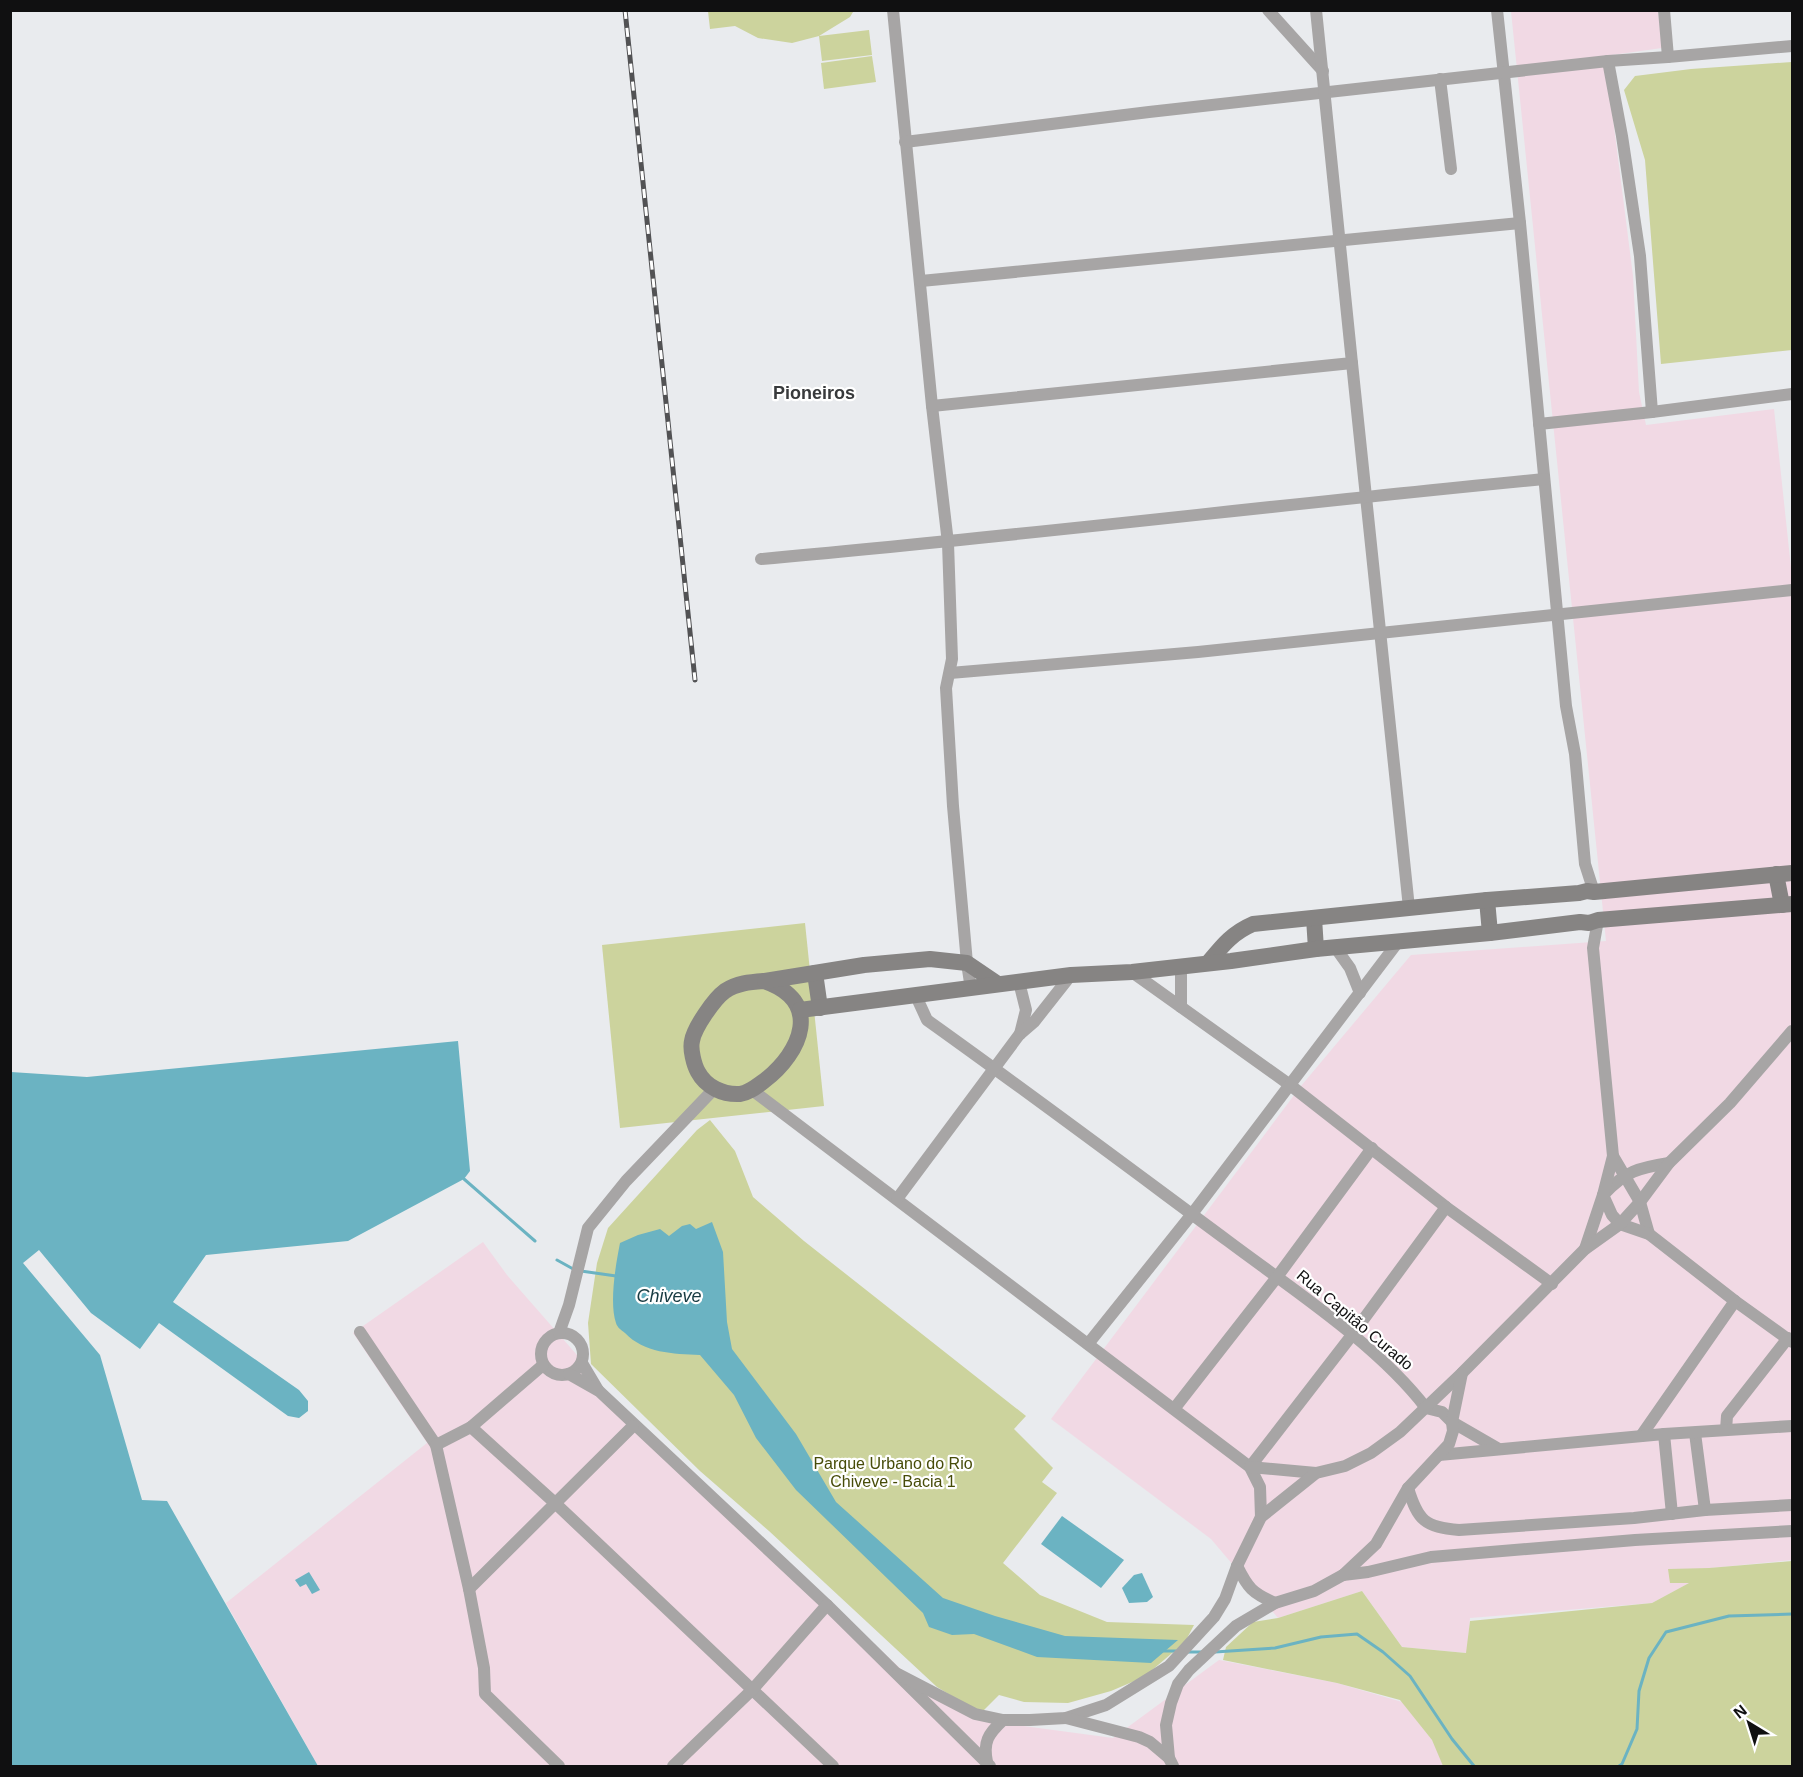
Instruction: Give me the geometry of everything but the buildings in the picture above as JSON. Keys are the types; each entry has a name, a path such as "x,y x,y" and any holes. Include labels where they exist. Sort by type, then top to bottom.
{"street":[{"path":"893,10 932,406 948,543 952,659 946,688 950,771 971,989"},
{"path":"1268,10 1323,71"},
{"path":"1316,10 1409,908"},
{"path":"1497,10 1520,223 1566,706 1575,754 1587,893"},
{"path":"1664,10 1668,57"},
{"path":"905,142 1503,72 1792,46"},
{"path":"1608,61 1640,256 1652,412"},
{"path":"1440,79 1451,169"},
{"path":"921,281 1520,223"},
{"path":"932,406 1352,363"},
{"path":"1539,424 1792,394"},
{"path":"760,560 948,543 1365,496 1544,479"},
{"path":"950,673 1198,652 1792,590"},
{"path":"800,1010 1071,975 1132,972 1208,963 1335,947 1490,933 1580,922 1589,923 1598,920 1787,904 1784,874 1487,900 1252,924 1229,938 1208,963"},
{"path":"1586,1249 1613,1156 1593,948 1598,920 1604,908 1600,896 1587,893 1573,900 1572,908 1574,916 1580,922 1593,948"},
{"path":"1487,900 1490,933"},
{"path":"1314,918 1316,949"},
{"path":"1088,1344 1192,1214 1398,942"},
{"path":"1335,947 1350,968 1360,993"},
{"path":"764,981 779,986 790,995 800,1010 801,1031 792,1052 777,1071 752,1090 741,1094 714,1089 696,1070 692,1041 705,1014 724,992 744,982 764,981 864,965 930,959 967,963 998,984"},
{"path":"1181,966 1181,1007"},
{"path":"1132,972 1290,1084 1446,1207 1552,1284"},
{"path":"815,973 820,1008"},
{"path":"897,1199 1019,1035 1034,1022 1071,975"},
{"path":"1019,982 1026,1010 1019,1035"},
{"name":"Rua Capitão Curado","path":"916,996 927,1020 1192,1214 1352,1335 1411,1389 1425,1408"},
{"path":"1250,1467 1316,1473 1345,1466 1371,1453 1400,1432 1586,1249 1620,1224 1640,1202 1669,1163 1730,1103 1792,1031"},
{"path":"1776,1050 1792,1044"},
{"path":"559,1333 569,1305 588,1228 626,1181 714,1089"},
{"path":"752,1090 1250,1467 1260,1487 1261,1517"},
{"path":"1174,1409 1277,1277 1372,1148"},
{"path":"1613,1156 1640,1202 1649,1234"},
{"path":"1603,1195 1624,1176 1640,1168 1669,1163"},
{"path":"1603,1195 1612,1215 1620,1224 1649,1234 1735,1301 1790,1340 1726,1416 1726,1430"},
{"path":"1250,1467 1352,1335 1446,1207"},
{"path":"1641,1436 1735,1301"},
{"path":"569,1305 573,1336 582,1348 582,1363 598,1391"},
{"path":"360,1332 436,1445 469,1589 484,1668 485,1694 559,1767"},
{"path":"573,1336 559,1333 550,1336 541,1350 543,1365 550,1372 559,1376 577,1370 582,1363"},
{"path":"436,1445 471,1427 543,1365"},
{"path":"1171,1762 1166,1725 1178,1684 1189,1670 1236,1626 1275,1603 1314,1591 1343,1575 1376,1544 1408,1488 1449,1444 1462,1373"},
{"path":"569,1374 598,1391 827,1605 988,1764"},
{"path":"1425,1408 1443,1412 1452,1422 1497,1448"},
{"path":"469,1589 633,1426"},
{"path":"1440,1455 1664,1434 1792,1426"},
{"path":"471,1427 555,1503 833,1767"},
{"path":"1695,1433 1705,1510"},
{"path":"1664,1434 1672,1514"},
{"path":"898,1674 975,1714 1003,1720 1066,1718 1106,1705 1169,1666 1200,1635 1225,1599 1237,1566 1261,1517 1316,1473"},
{"path":"1408,1488 1416,1513 1425,1523 1436,1528 1459,1530 1792,1505"},
{"path":"1634,1518 1635,1540"},
{"path":"1343,1575 1368,1572 1431,1557 1635,1540 1792,1531"},
{"path":"1237,1566 1246,1584 1255,1594 1275,1603"},
{"path":"673,1767 753,1689 827,1605"},
{"path":"1066,1718 1139,1737 1150,1742 1171,1762"},
{"path":"988,1764 984,1749 991,1731 1003,1720"}],"shaded area":[{"path":"1511,11 1658,11 1662,48 1605,56 1633,276 1639,392 1646,425 1774,409 1792,577 1792,1560 1670,1572 1691,1582 1652,1603 1470,1618 1467,1653 1402,1647 1362,1591 1278,1618 1211,1539 1051,1419 1301,1086 1411,955 1606,941"},
{"path":"483,1242 507,1275 584,1363 589,1379 928,1694 1008,1724 1113,1738 1219,1660 1337,1683 1402,1702 1432,1740 1446,1766 318,1766 226,1603 427,1443 353,1333"}],"green space":[{"path":"708,11 864,11 853,12 850,17 819,36 792,43 758,38 735,26 710,29"},
{"path":"869,30 872,55 822,61 819,36"},
{"path":"872,56 876,82 824,89 821,63"},
{"path":"1792,62 1792,350 1661,364 1645,160 1624,90 1635,76 1691,69"},
{"path":"805,923 824,1106 620,1128 602,945"},
{"name":"Parque Urbano do Rio Chiveve - Bacia 1","path":"710,1120 735,1151 753,1197 804,1241 1026,1416 1014,1429 1053,1468 1042,1482 1057,1493 1003,1563 1040,1595 1107,1622 1194,1625 1185,1642 1144,1677 1111,1691 1068,1703 1024,1702 999,1695 982,1712 970,1707 937,1687 769,1531 700,1471 591,1364 588,1323 597,1263 608,1228 697,1130"},
{"path":"1792,1561 1792,1766 1443,1766 1432,1740 1400,1700 1337,1683 1223,1660 1226,1647 1253,1622 1278,1618 1362,1591 1402,1647 1466,1653 1470,1621 1652,1603 1689,1583 1670,1583 1668,1569"}],"water":[{"path":"458,1041 470,1171 464,1179 348,1241 206,1255 173,1302 299,1390 308,1401 308,1411 299,1418 288,1416 159,1323 140,1349 91,1313 39,1250 23,1263 100,1355 142,1500 167,1501 318,1766 11,1766 11,1072 87,1077"},
{"name":"Chiveve","path":"712,1222 723,1252 727,1322 732,1349 796,1434 836,1502 943,1598 1065,1636 1178,1640 1151,1663 1037,1657 974,1634 952,1635 929,1627 923,1613 796,1490 756,1438 734,1395 700,1355 669,1353 641,1345 619,1328 614,1315 613,1294 620,1243 660,1229 669,1236 682,1226 690,1224 696,1229"},
{"path":"1062,1516 1124,1560 1101,1588 1041,1544"},
{"path":"309,1572 320,1590 312,1594 306,1584 300,1587 295,1580"},
{"path":"1142,1573 1153,1597 1147,1602 1129,1603 1122,1588 1134,1575"}],"waterway":[{"path":"464,1179 535,1241"},
{"path":"557,1260 575,1270"},
{"path":"581,1271 616,1276"},
{"path":"1619,1766 1622,1764 1637,1729 1639,1691 1649,1658 1666,1632 1729,1616 1792,1614"},
{"path":"1215,1652 1275,1648 1321,1637 1357,1634 1383,1652 1410,1676 1452,1739 1474,1766"},
{"path":"1164,1651 1178,1651"},
{"path":"1188,1652 1202,1652"}],"railway":[{"path":"625,10 695,680"}],"district":[{"name":"Pioneiros","path":"814,393"}]}
